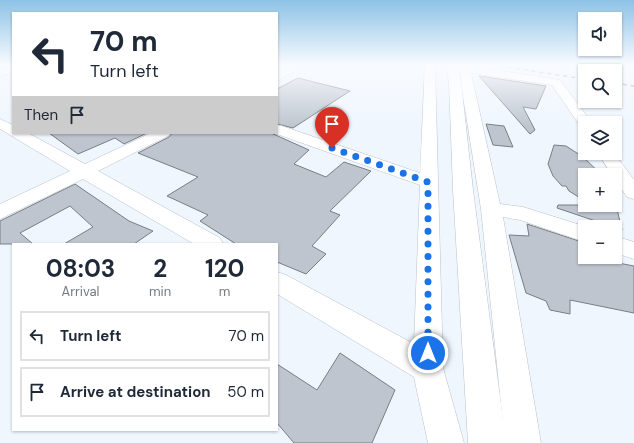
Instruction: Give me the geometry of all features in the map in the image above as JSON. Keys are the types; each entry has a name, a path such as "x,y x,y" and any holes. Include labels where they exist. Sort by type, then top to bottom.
{"street":[{"path":"430,86 428,368 446,443"},
{"path":"455,86 463,190 488,443"},
{"path":"463,86 491,209 523,443"},
{"path":"559,86 580,116"},
{"path":"0,123 12,130"},
{"path":"278,129 428,182"},
{"path":"19,134 210,243"},
{"path":"0,212 161,134"},
{"path":"611,160 634,193"},
{"path":"491,209 523,214 578,232"},
{"path":"622,247 634,251"},
{"path":"278,283 428,368"}],"building":[{"path":"283,86 329,86 350,91 293,128 278,124 278,88"},
{"path":"488,86 546,86 536,109 523,107 535,130 530,134"},
{"path":"486,124 504,126 513,147 493,145"},
{"path":"50,134 145,134 124,144 115,138 78,154"},
{"path":"171,134 273,134 309,150 294,164 326,177 344,162 371,171 330,211 340,215 312,246 326,254 306,274 278,262 278,243 234,243 200,221 208,215 167,196 198,177 138,153 169,137"},
{"path":"554,145 566,146 578,154 578,160 586,160 595,168 578,168 578,197 569,191 566,186 562,186 553,176 548,164"},
{"path":"75,184 129,221 153,231 135,243 66,243 93,227 70,206 20,233 32,243 0,244 0,221"},
{"path":"558,205 578,205 578,212 618,212 620,220 592,220 557,208"},
{"path":"527,224 578,241 578,264 622,264 634,266 634,313 570,300 570,314 550,310 546,301 526,293 509,235 529,236"},
{"path":"340,353 395,390 372,443 294,443 278,424 278,365 317,390"}],"route":[{"path":"332,148 428,182 428,353"}]}
